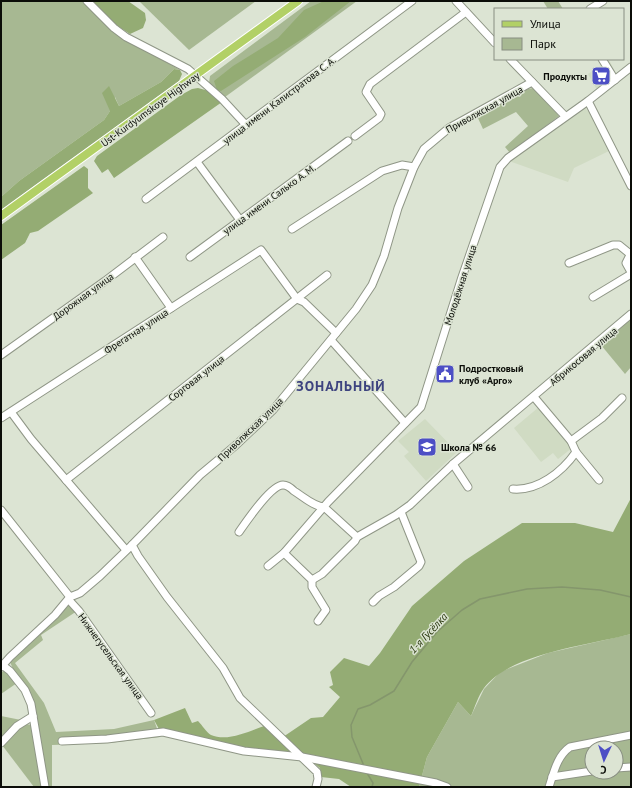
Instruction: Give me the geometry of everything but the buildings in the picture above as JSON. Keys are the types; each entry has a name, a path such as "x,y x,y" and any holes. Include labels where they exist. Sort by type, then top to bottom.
{"main road":[{"name":"Ust-Kurdyumskoye Highway","path":"1,216 298,1"}],"street":[{"path":"86,1 114,28 126,37 188,69 196,75 222,99 246,125"},
{"name":"улица имени Калистратова С. А.","path":"146,199 412,1"},
{"path":"456,1 494,42"},
{"path":"592,8 603,1"},
{"path":"355,136 379,118 381,114 366,92 370,84 466,12"},
{"path":"511,60 566,116"},
{"path":"603,60 615,80"},
{"name":"Молодёжная улица","path":"268,566 284,553 324,507 405,423 417,413 424,401 461,280 500,167 508,158 588,101 631,67"},
{"name":"Приволжская улица","path":"2,665 55,615 69,599 80,593 100,576 200,475 236,445 273,410 331,340 356,309 372,285 384,256 398,208 414,167 424,149 438,135 532,82"},
{"path":"588,101 631,186"},
{"name":"улица имени Салько А. М.","path":"190,257 348,141"},
{"path":"197,162 240,220"},
{"path":"292,229 382,171 402,165 414,167"},
{"name":"Дорожная улица","path":"1,355 105,281 163,237"},
{"path":"569,262 613,245 619,245 630,253 626,263 631,273 593,297"},
{"name":"Фрегатная улица","path":"1,418 261,250 297,299"},
{"path":"135,257 171,308"},
{"name":"Сорговая улица","path":"66,480 327,275"},
{"path":"297,299 304,302 336,333"},
{"name":"Абрикосовая улица","path":"312,580 322,574 357,538 401,512 453,464 631,314"},
{"path":"331,340 405,423"},
{"path":"534,397 571,441 576,452 600,480"},
{"path":"571,441 602,418 622,398"},
{"path":"11,412 66,480 126,550"},
{"path":"513,489 524,490 556,475 576,452"},
{"path":"453,464 468,487"},
{"path":"239,532 260,503 278,486 284,485 318,506 324,507 357,538"},
{"name":"Нижнегусельская улица","path":"1,510 79,611 152,713"},
{"path":"373,602 379,596 394,587 419,566 421,562 401,512"},
{"path":"132,545 167,597 223,668 240,698 317,772 318,778 316,787"},
{"path":"284,553 312,580 312,587 326,610 318,621"},
{"path":"2,665 25,690 33,716 45,787"},
{"path":"1,743 17,726 33,716"},
{"path":"62,741 107,739 162,732 244,751 302,757 436,783 446,787"},
{"path":"549,787 562,752 570,747 631,735"},
{"path":"552,777 584,772"}],"shaded area":[{"path":"609,60 617,75 597,90 588,74"},
{"path":"585,108 590,113 609,151 574,168 568,182 509,161 580,109"},
{"path":"539,407 572,448 558,459 553,453 541,462 514,428"},
{"name":"Школа № 66","path":"425,419 457,452 426,481 404,456 409,452 398,441"}],"green space":[{"path":"1,1 83,1 111,30 180,70 174,69 161,82 119,106 115,97 110,111 104,120 19,181 1,197"},
{"path":"92,1 128,1 145,13 146,20 143,28 130,34 116,25"},
{"path":"139,1 256,1 189,50"},
{"path":"311,1 357,1 225,97 209,83 210,76"},
{"path":"324,1 351,1 305,37 221,91 217,90 214,81 233,66 278,38 304,10"},
{"path":"543,1 558,1 562,8 547,8"},
{"path":"174,69 180,70 182,74 179,81 1,210 1,197 19,181 104,120 110,111 102,93 109,86 119,106 161,82"},
{"path":"198,88 209,91 222,102 114,178 108,169 102,173 94,161 97,156 181,95 192,89"},
{"path":"533,88 538,90 559,116 510,153 505,147 528,126 516,112 483,129 477,116 528,89"},
{"path":"84,166 88,169 88,188 93,193 38,231 30,233 25,243 1,260 1,225"},
{"path":"630,320 631,367 625,374 601,345"},
{"path":"631,498 631,634 552,652 531,658 512,666 496,676 484,688 478,698 471,716 458,702 427,757 419,787 351,787 339,779 321,777 320,768 283,737 311,718 323,717 340,697 329,687 333,685 330,672 344,658 369,666 380,653 412,606 464,561 522,523 575,523 613,532"},
{"path":"70,604 77,611 41,635 43,640 15,663 44,703 56,732 114,729 154,720 160,737 109,743 52,745 52,787 46,787 35,719 10,662 12,658"},
{"path":"631,634 631,787 419,787 427,757 458,702 471,716 484,689 500,672 548,653"},
{"path":"4,671 8,673 17,683 1,694 1,672"},
{"path":"185,708 192,723 198,721 211,735 218,737 231,737 264,726 293,752 292,754 245,748 159,729 154,720"},
{"path":"1,716 21,720 1,738"},
{"path":"26,724 31,725 32,728 42,787 34,787 2,745 17,729"}],"waterway":[{"name":"1-я Гусёлка","path":"364,766 352,737 351,725 358,709 370,705 394,691 412,662 437,632 462,610 480,599 527,589 562,587 600,590 631,597"},
{"name":"1-я Гусёлка","path":"367,773 373,783 372,787"}],"place":[{"name":"Продукты","path":"601,76"},
{"name":"Подростковый клуб «Арго»","path":"445,374"},
{"name":"Школа № 66","path":"427,447"}],"district":[{"name":"ЗОНАЛЬНЫЙ","path":"341,386"}]}
